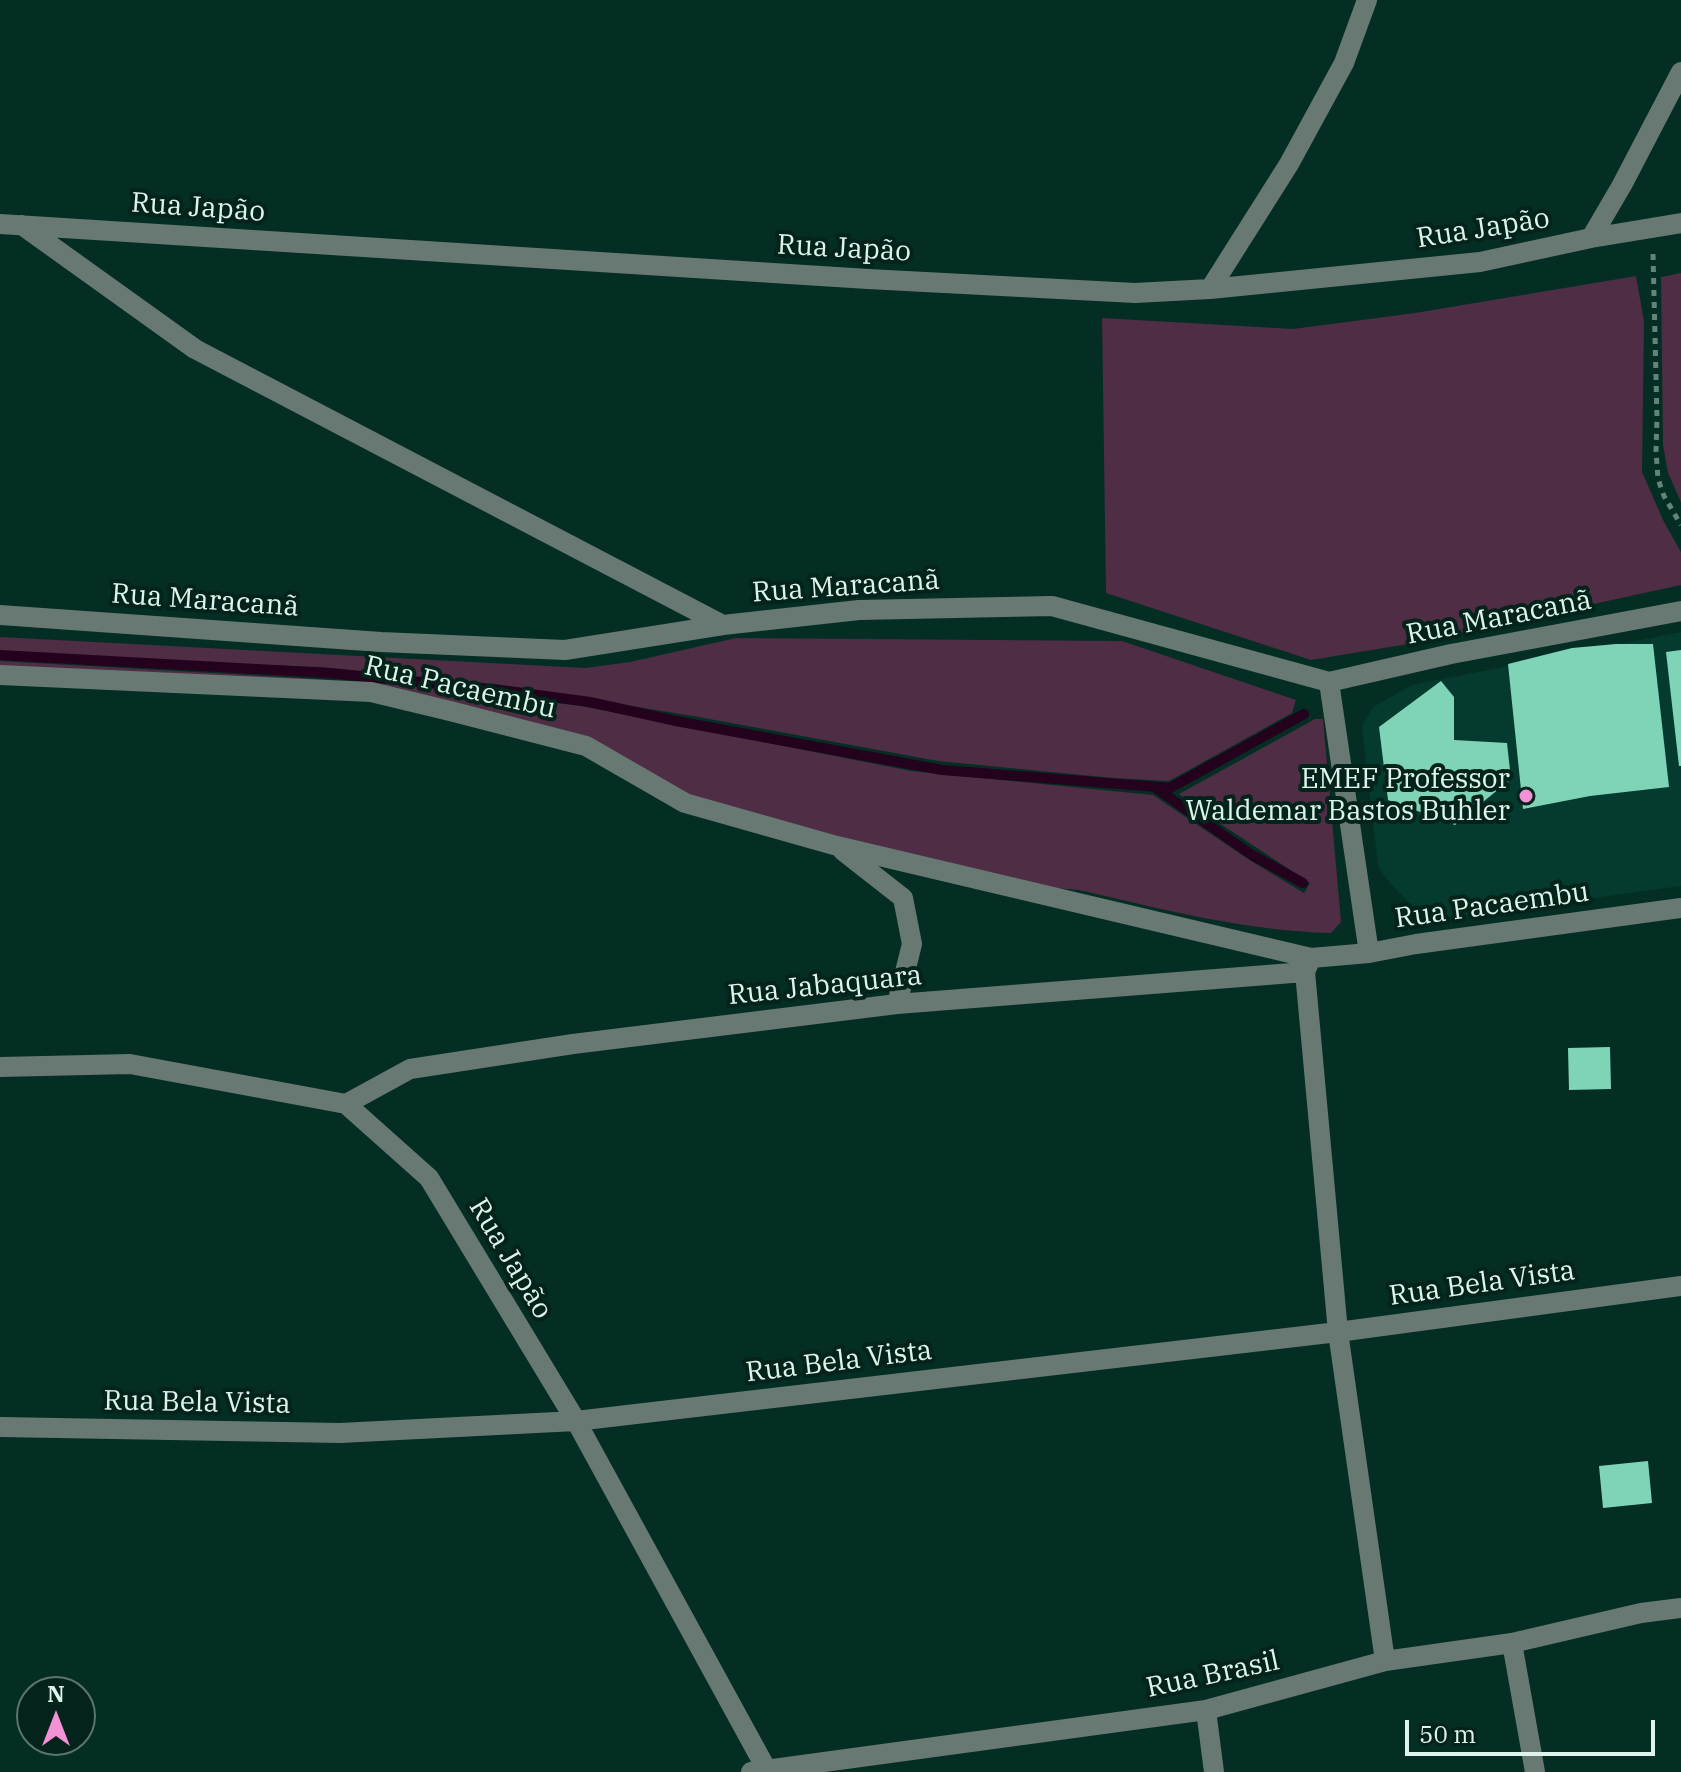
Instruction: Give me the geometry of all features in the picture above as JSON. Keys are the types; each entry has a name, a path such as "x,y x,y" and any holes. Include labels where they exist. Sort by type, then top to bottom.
{"street":[{"path":"1210,289 1289,164 1344,63 1367,0"},
{"path":"1591,238 1681,72"},
{"name":"Rua Japão","path":"0,224 1135,293 1210,289 1480,262 1591,238 1681,223"},
{"path":"22,225 195,349 723,625"},
{"name":"Rua Maracanã","path":"0,615 381,642 565,650 723,625 859,610 1052,606 1329,682 1451,654 1681,611"},
{"name":"Rua Pacaembu","path":"0,675 371,692 586,746 685,803 837,846 1308,965 1416,944 1681,908"},
{"path":"1329,682 1369,953"},
{"path":"837,846 903,898 912,944 897,1004"},
{"path":"1308,965 1338,1332 1385,1661"},
{"name":"Rua Jabaquara","path":"346,1104 410,1069 573,1044 897,1004 1308,965"},
{"path":"0,1067 130,1064 346,1104"},
{"name":"Rua Japão","path":"346,1104 429,1178 576,1421 768,1772"},
{"name":"Rua Bela Vista","path":"0,1427 340,1433 576,1421 1338,1332 1681,1286"},
{"name":"Rua Brasil","path":"751,1772 1206,1710 1385,1661 1512,1643 1641,1613 1681,1608"},
{"path":"1512,1643 1535,1772"},
{"path":"1206,1710 1214,1772"}],"path":[{"path":"1652,229 1656,463 1664,496 1681,525"}],"shaded area":[{"path":"1681,273 1681,502 1668,473 1663,445 1661,277"},
{"path":"1636,276 1644,321 1642,472 1681,552 1681,585 1414,643 1311,660 1106,593 1102,318 1293,329 1415,313"},
{"name":"EMEF Professor Waldemar Bastos Buhler","path":"1681,632 1681,886 1457,917 1426,916 1385,877 1378,866 1362,726 1373,707 1412,685"},
{"path":"0,637 585,668 630,662 736,638 1122,641 1296,700 1292,713 1169,781 938,761 496,684 320,667 0,655"},
{"path":"0,661 416,686 581,706 911,771 1153,795 1304,893 1310,883 1179,794 1315,719 1323,719 1341,922 1331,933 1267,928 940,864 689,796 589,743 412,697 0,669"}],"building":[{"path":"1653,644 1669,787 1590,796 1523,809 1508,664 1572,648"},
{"path":"1681,650 1681,766 1679,766 1666,652"},
{"path":"1441,681 1454,697 1454,740 1507,743 1511,779 1455,825 1388,800 1379,727"},
{"path":"1610,1047 1611,1089 1569,1090 1568,1048"},
{"path":"1648,1461 1652,1503 1603,1508 1599,1466"}],"waterway":[{"path":"0,655 329,673 508,691 590,702 942,770 1170,788 1304,714"},
{"path":"1157,789 1252,855 1303,883"}],"place":[{"name":"EMEF Professor Waldemar Bastos Buhler","path":"1526,796"}]}
